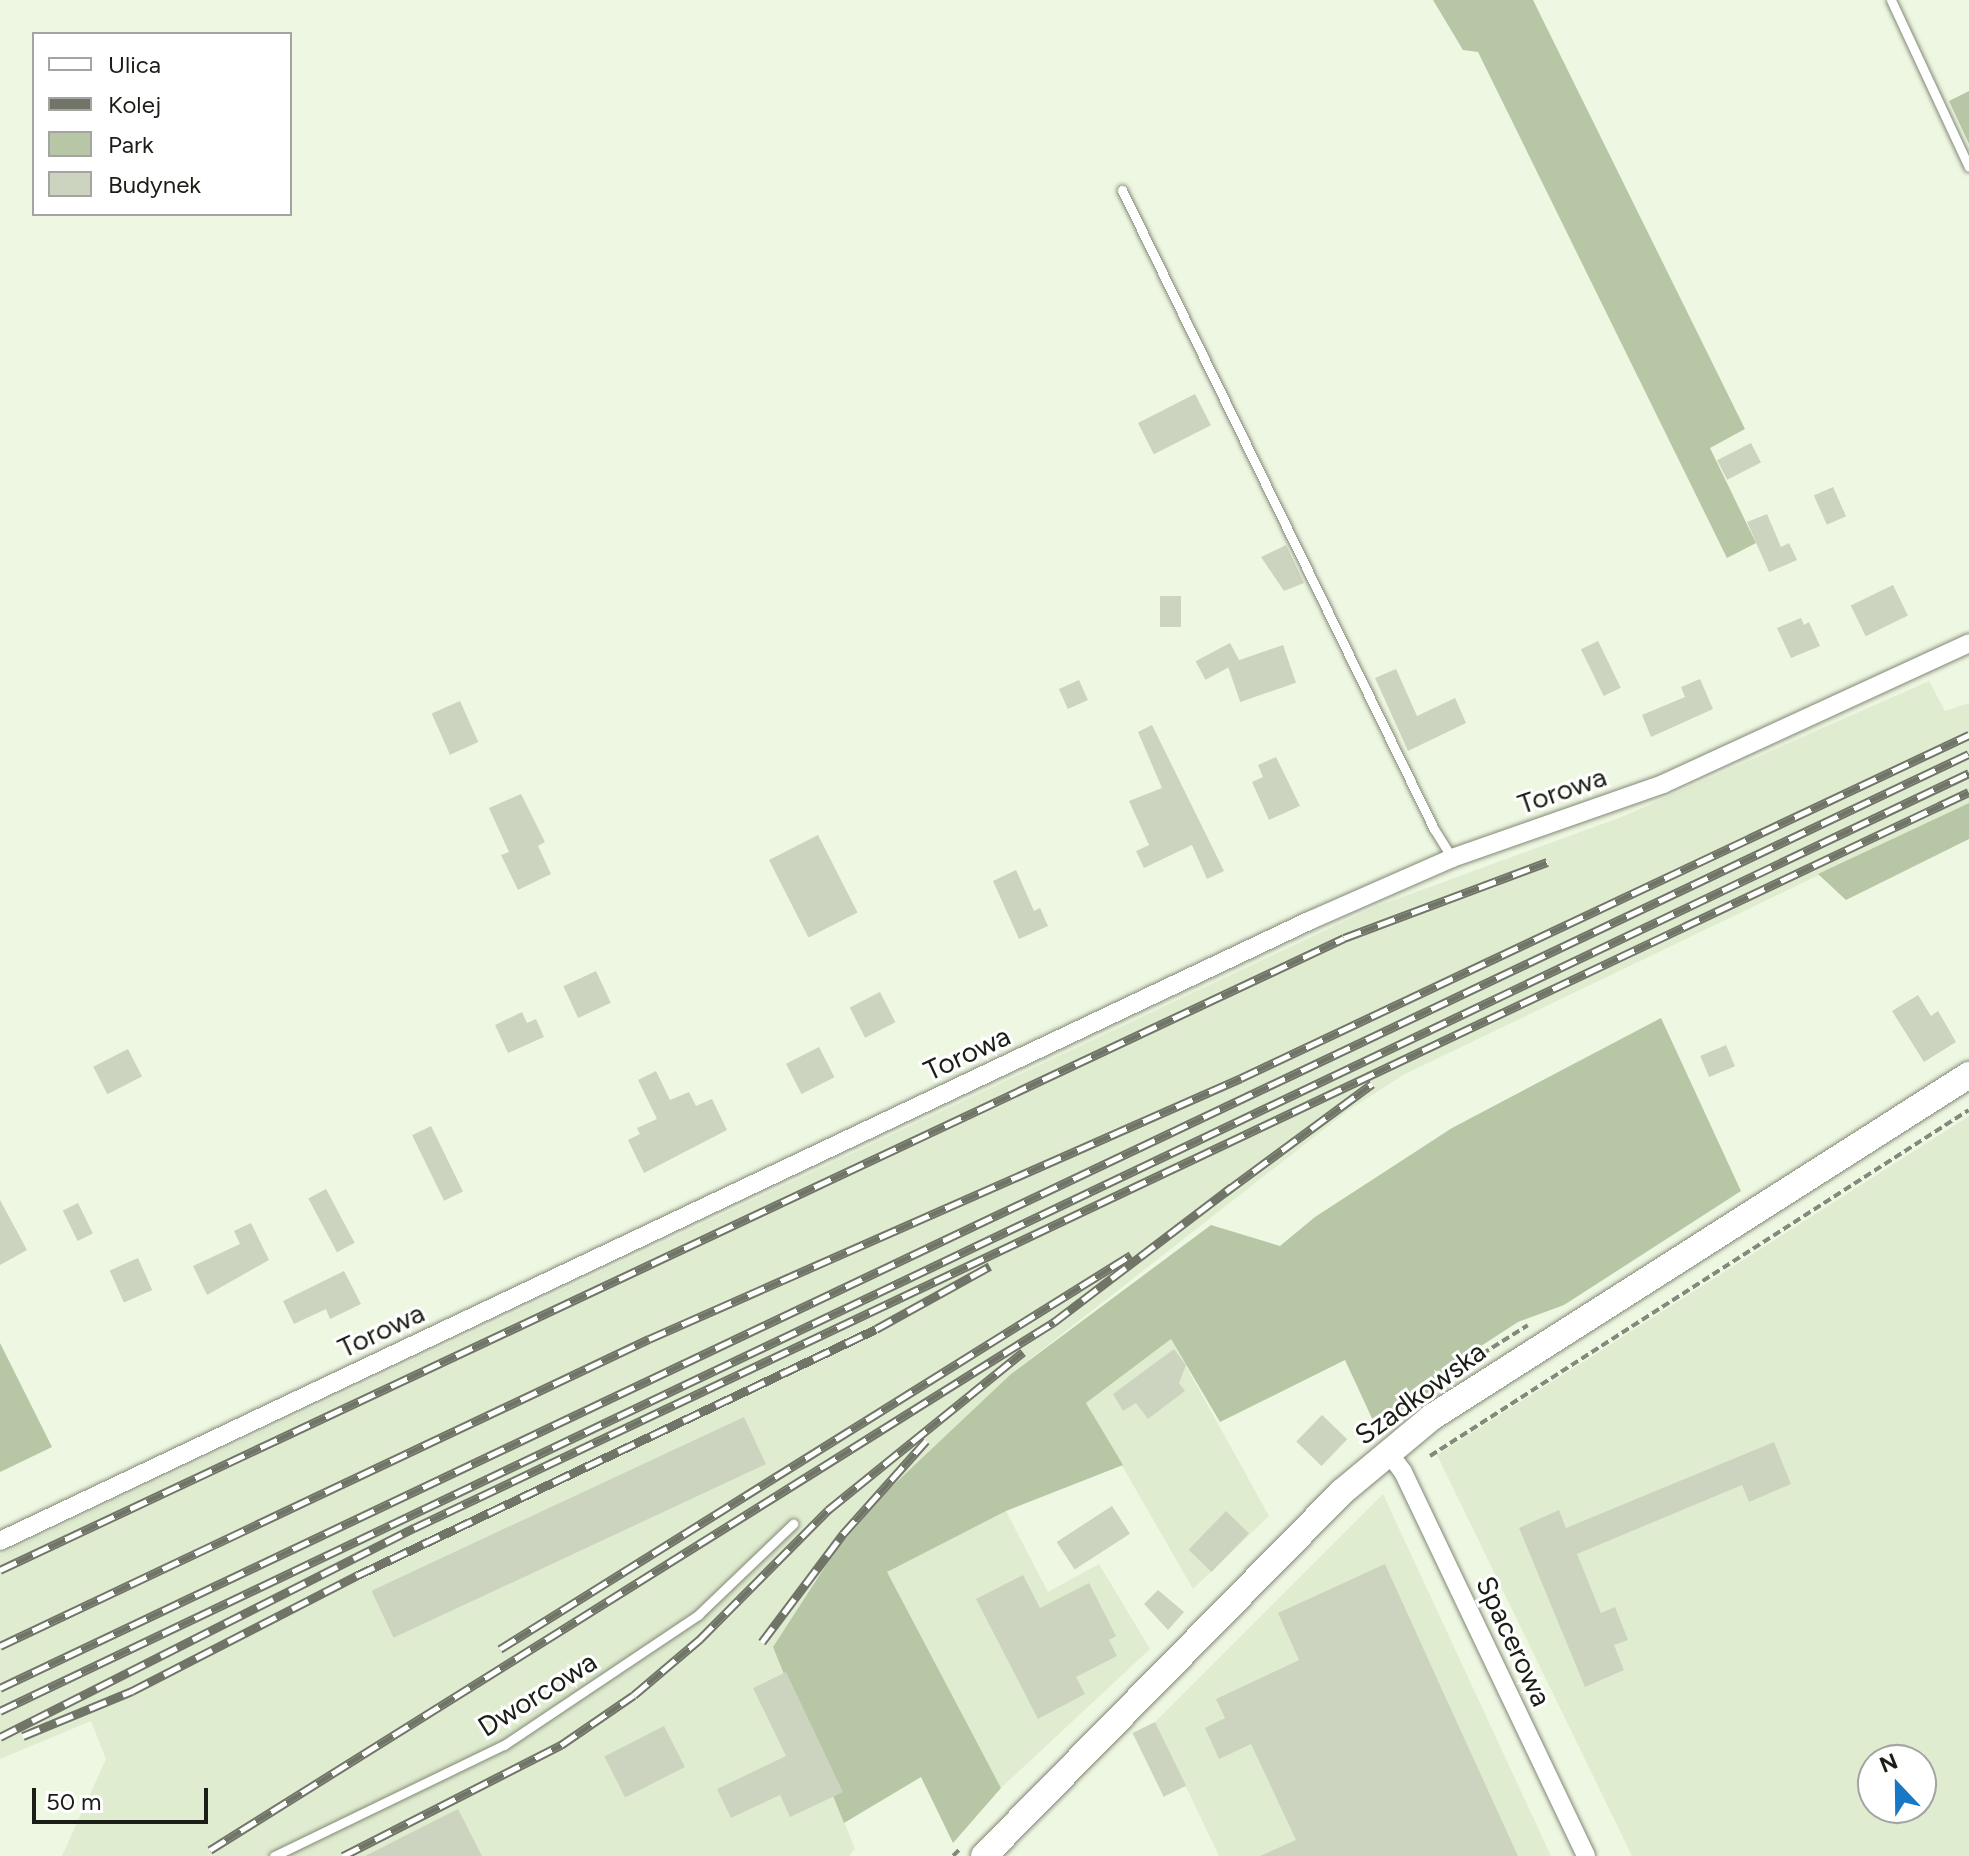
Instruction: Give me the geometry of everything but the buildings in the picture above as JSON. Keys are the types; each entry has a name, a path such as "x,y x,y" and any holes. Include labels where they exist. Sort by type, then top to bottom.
{"street":[{"name":"Torowa","path":"0,1541 1452,858 1663,784 1969,643"},
{"name":"Szadkowska","path":"984,1856 1388,1452 1509,1367 1969,1075"},
{"name":"Spacerowa","path":"1388,1452 1403,1472 1586,1856"}],"lane":[{"path":"1891,0 1969,167"},
{"path":"1122,190 1452,858"},
{"name":"Dworcowa","path":"274,1856 504,1745 698,1615 793,1524"}],"path":[{"path":"1430,1456 1969,1110"}],"shaded area":[{"path":"1929,681 1945,711 1969,703 1969,803 1403,1075 1346,1112 1011,1374 887,1491 835,1551 773,1647 855,1849 849,1856 62,1856 106,1759 91,1721 0,1759 0,1555 1375,907 1624,816"},
{"path":"1969,1116 1969,1856 1632,1856 1437,1455"},
{"path":"1171,1339 1269,1516 1193,1589 1086,1403"},
{"path":"1383,1494 1551,1856 1219,1856 1155,1722"},
{"path":"1006,1511 1048,1592 1099,1564 1150,1649 1001,1788 886,1572"}],"green space":[{"path":"1433,0 1533,0 1745,429 1710,448 1756,543 1727,558 1478,52 1463,50"},
{"path":"1969,91 1969,144 1949,101"},
{"path":"1969,803 1969,839 1846,900 1818,874"},
{"path":"1661,1018 1741,1191 1564,1305 1518,1322 1481,1346 1461,1371 1376,1427 1345,1360 1220,1422 1171,1339 1086,1403 1123,1465 1006,1511 887,1572 1001,1788 953,1843 921,1777 844,1823 773,1647 835,1551 887,1491 1011,1374 1211,1225 1280,1246 1315,1217 1452,1128"},
{"path":"0,1343 52,1447 0,1472"}],"railway":[{"path":"0,1646 649,1339 1241,1078 1969,735"},
{"path":"0,1688 1969,754"},
{"path":"0,1711 1969,773"},
{"path":"0,1737 414,1528 1969,792"},
{"path":"0,1570 1344,938 1547,862"},
{"path":"1224,1193 1372,1084"},
{"path":"210,1850 1054,1322 1232,1187"},
{"path":"500,1649 1131,1255"},
{"path":"23,1736 132,1691 358,1575 876,1329 990,1266"},
{"path":"343,1856 561,1745 634,1695 700,1639 828,1510 1023,1352"},
{"path":"762,1642 843,1534 926,1441"}]}
